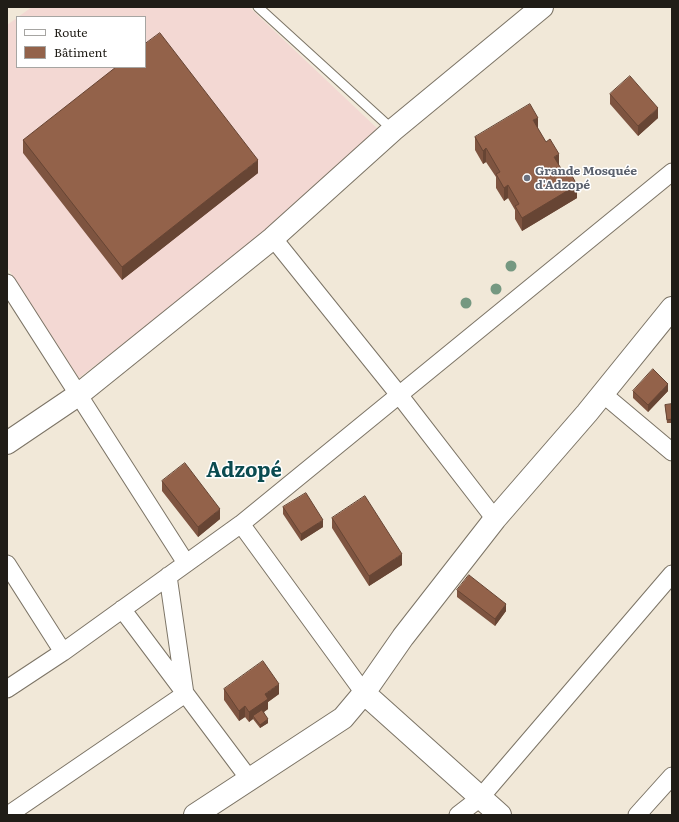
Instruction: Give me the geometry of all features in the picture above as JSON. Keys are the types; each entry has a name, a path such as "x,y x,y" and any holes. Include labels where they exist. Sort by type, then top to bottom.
{"street":[{"path":"7,443 78,395 273,238 393,130 540,8"},
{"path":"7,689 63,652 241,524 400,396 672,172"},
{"path":"273,238 400,396 495,519"},
{"path":"7,283 186,563"},
{"path":"195,815 343,718 364,693 403,637 495,519 603,394 672,308"},
{"path":"603,394 672,452"},
{"path":"241,524 364,693 500,815"},
{"path":"7,564 63,652"},
{"path":"458,815 480,798 672,574"},
{"path":"168,576 185,694"},
{"path":"122,609 250,780"},
{"path":"8,815 185,694"},
{"path":"637,815 672,776"}],"lane":[{"path":"258,7 393,130"}],"shaded area":[{"path":"32,7 249,7 380,131 274,227 79,378 7,267 7,25 16,19 16,68 146,68 146,16 19,16"}],"building":[{"path":"160,33 258,160 122,267 23,140 115,68 146,68 146,43"},
{"path":"630,76 658,108 638,126 610,94"},
{"name":"Grande Mosquée d'Adzopé","path":"530,104 538,118 533,120 546,142 550,139 559,154 554,157 565,175 570,172 577,185 522,218 515,206 519,204 508,185 504,188 496,174 500,172 486,148 483,151 475,137"},
{"path":"653,369 668,384 648,405 633,391"},
{"path":"672,404 672,419 667,420 665,405"},
{"path":"185,463 220,509 198,527 162,481"},
{"path":"306,493 323,520 301,534 283,507"},
{"path":"365,496 402,554 369,576 332,518"},
{"path":"469,575 506,604 495,619 457,590"},
{"path":"263,661 279,684 265,694 268,699 249,712 245,706 239,711 224,689"},
{"path":"262,710 268,719 260,725 253,716"}],"place":[{"name":"Grande Mosquée d'Adzopé","path":"527,178"}],"district":[{"name":"Adzopé","path":"244,471"}]}
